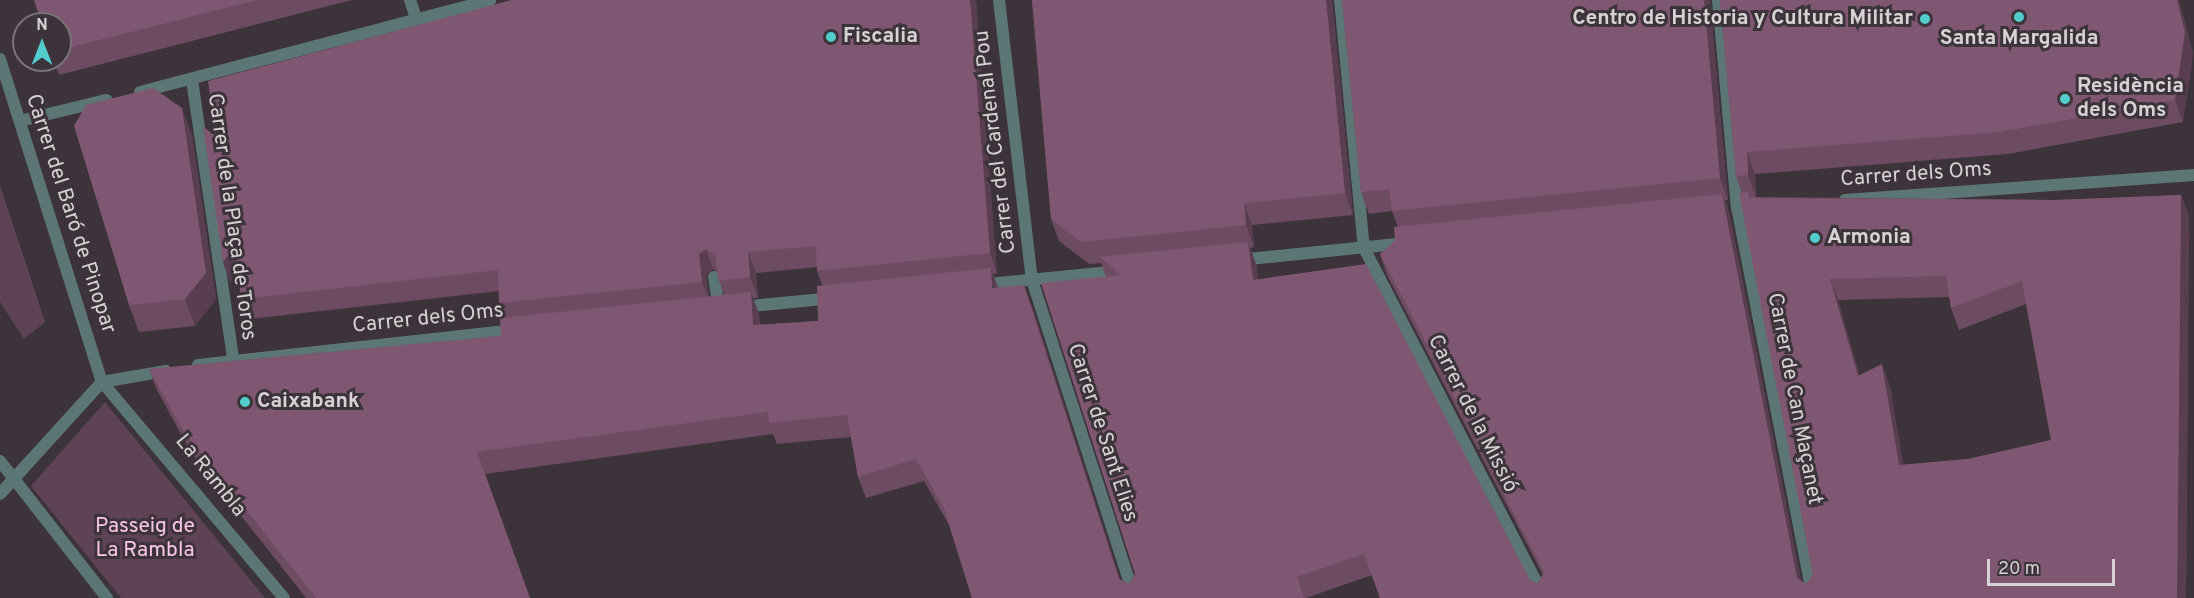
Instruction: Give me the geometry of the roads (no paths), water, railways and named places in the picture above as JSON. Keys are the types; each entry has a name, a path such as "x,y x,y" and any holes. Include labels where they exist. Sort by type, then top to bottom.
{"street":[{"path":"411,0 416,18"},
{"path":"20,121 192,80 416,18 490,0"},
{"name":"Carrer del Cardenal Pou","path":"999,0 1032,280"},
{"path":"1340,0 1364,248"},
{"name":"Carrer de Can Maçanet","path":"1719,0 1737,207 1813,598"},
{"name":"Carrer del Baró de Pinopar","path":"0,58 102,382"},
{"name":"Carrer de la Plaça de Toros","path":"192,80 233,359"},
{"name":"Carrer dels Oms","path":"1830,201 2194,175"},
{"path":"1222,261 1422,241"},
{"name":"Carrer de la Missió","path":"1364,248 1545,598"},
{"path":"963,286 1139,269"},
{"path":"714,277 713,309 847,297"},
{"name":"Carrer de Sant Elies","path":"1032,280 1136,598"},
{"name":"Carrer dels Oms","path":"102,382 233,359 529,328"},
{"path":"0,494 10,478 102,382"},
{"name":"La Rambla","path":"102,382 284,598"},
{"path":"0,461 10,478 106,598"}],"place":[{"name":"Santa Margalida","path":"2019,17"},
{"name":"Centro de Historia y Cultura Militar","path":"1925,19"},
{"name":"Fiscalia","path":"831,37"},
{"name":"Residència dels Oms","path":"2065,99"},
{"name":"Armonia","path":"1815,238"},
{"name":"Caixabank","path":"245,402"}],"park label":[{"name":"Passeig de La Rambla","path":"145,539"}]}
